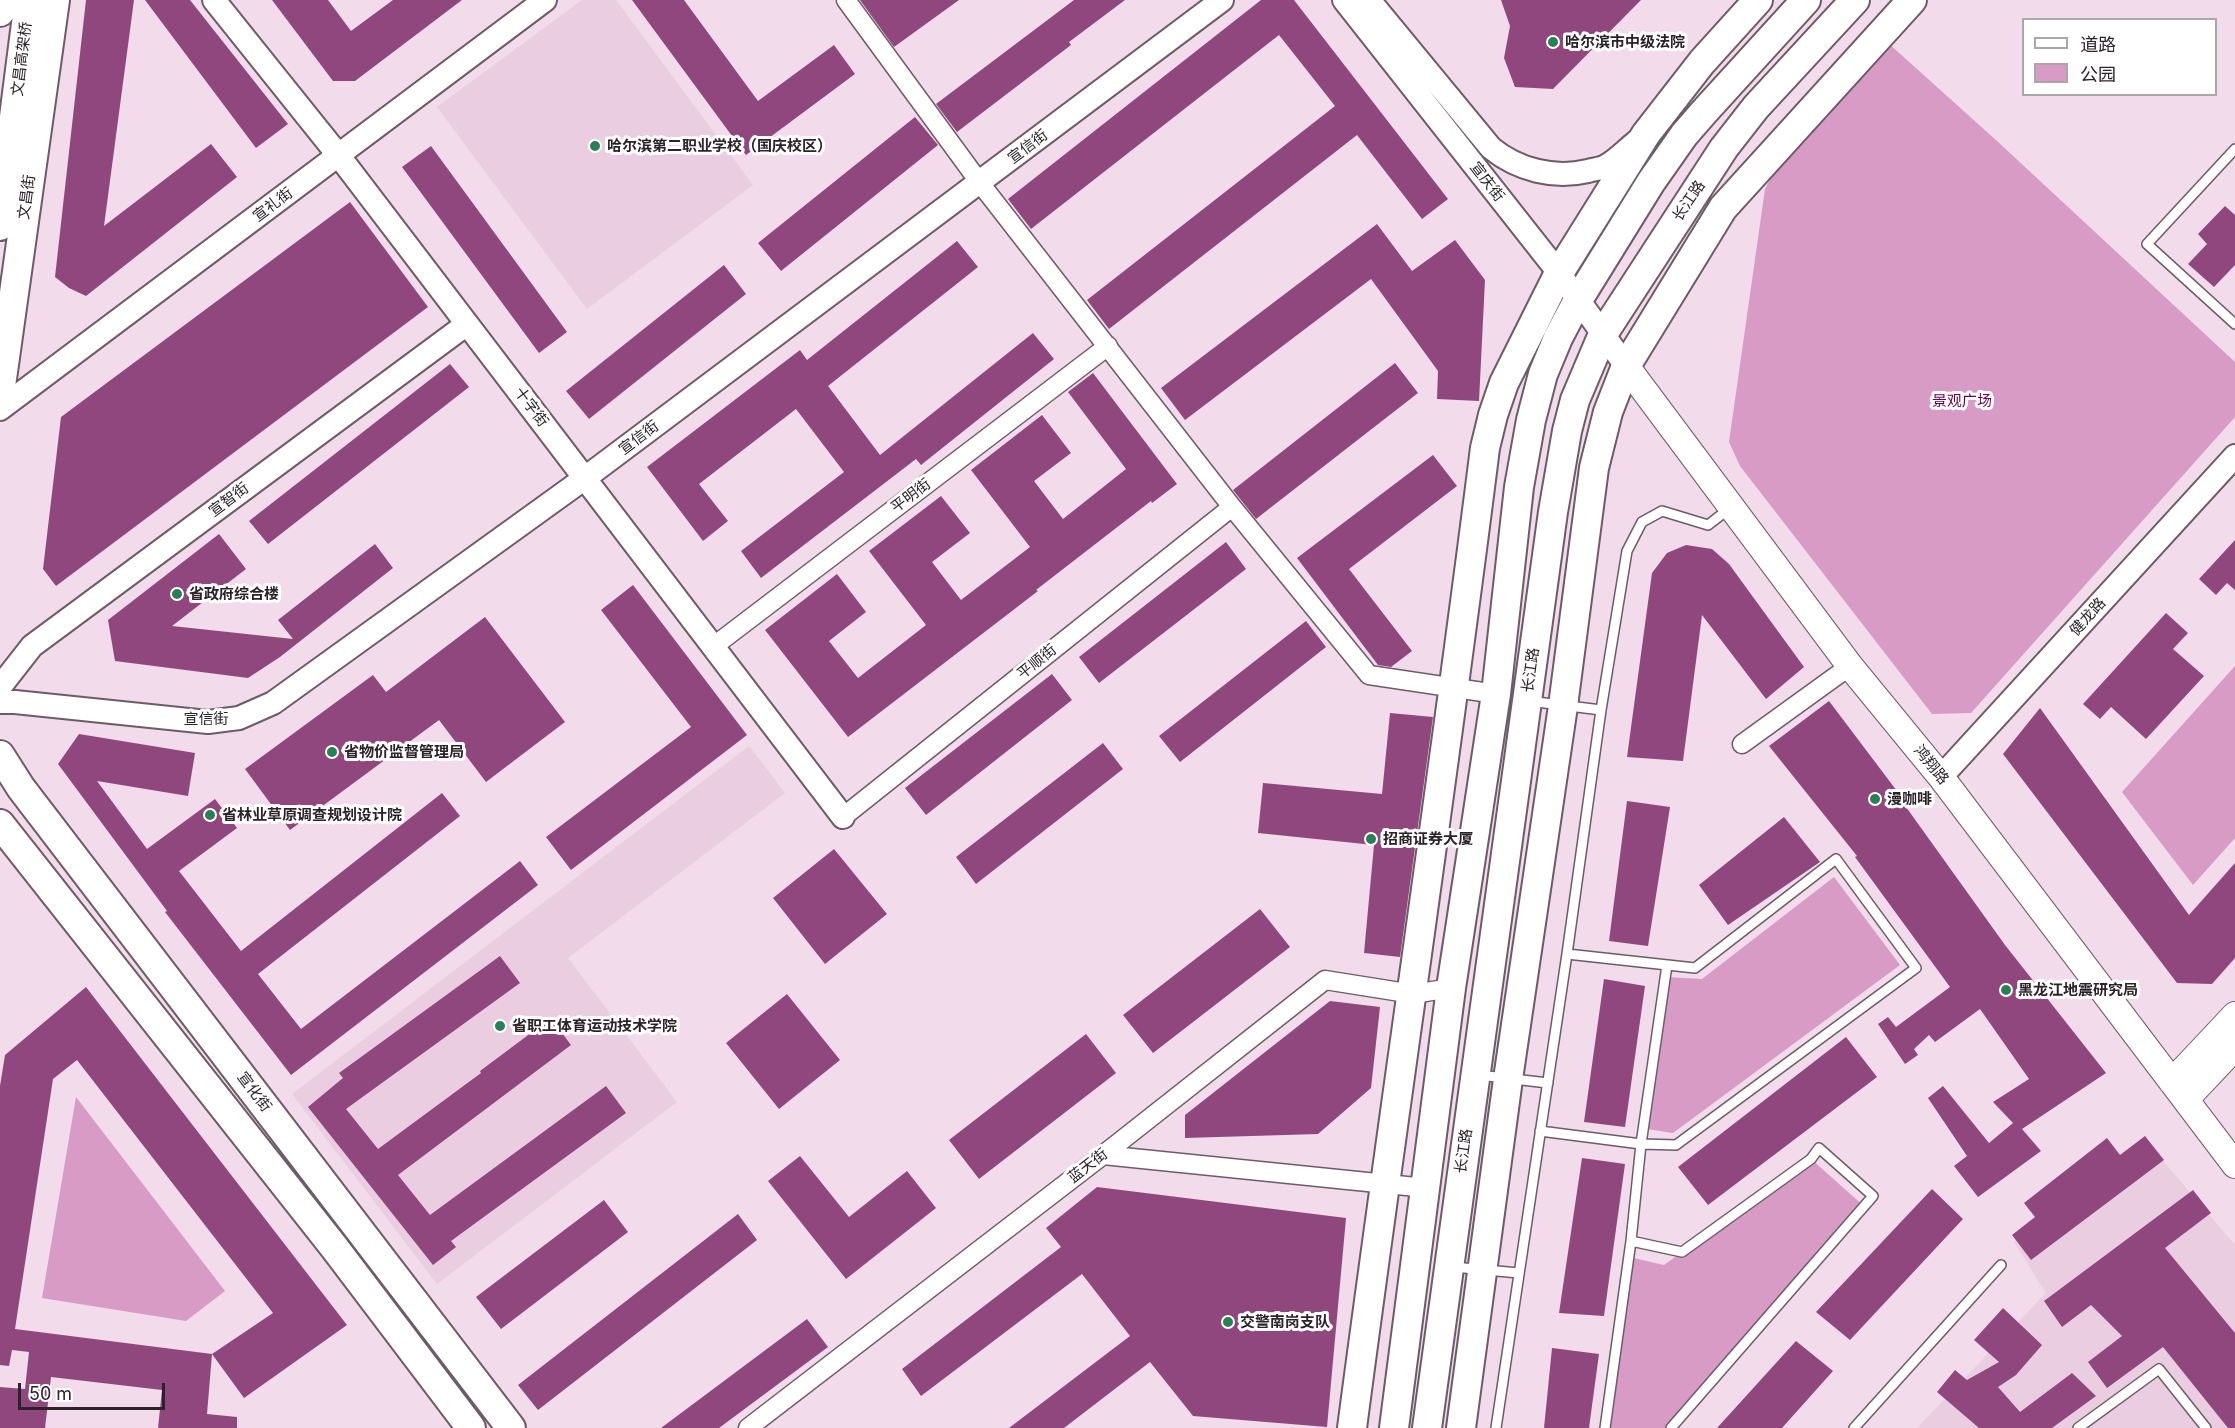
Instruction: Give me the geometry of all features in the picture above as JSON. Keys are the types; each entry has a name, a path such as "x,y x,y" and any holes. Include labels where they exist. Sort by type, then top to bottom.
{"main road":[{"name":"文昌高架桥","path":"0,12 2,0"},
{"name":"文昌高架桥","path":"0,226 30,0"},
{"name":"文昌街","path":"0,393 55,0"},
{"path":"1352,1428 1384,1184 1455,688 1485,448 1493,415 1504,383 1560,273 1646,134 1702,62 1758,0"},
{"name":"长江路","path":"1394,1428 1451,988 1496,694 1519,487 1531,420 1543,374 1558,338 1578,300 1651,182 1684,135 1806,0"},
{"name":"长江路","path":"1427,1428 1526,701 1567,430 1585,375 1604,334 1724,148 1756,107 1855,0"},
{"path":"1461,1428 1508,1078 1563,706 1594,468 1608,412 1626,366 1723,208 1912,0"},
{"name":"鸿翔路","path":"1626,366 1850,666 1941,777 2235,1165"},
{"name":"宣化街","path":"0,755 21,788 512,1428"},
{"path":"0,824 334,1247 471,1428"},
{"path":"2179,1091 2235,1015"},
{"path":"2179,1091 2235,1047"}],"street":[{"name":"十字街","path":"214,0 339,156 843,817"},
{"name":"宣礼街","path":"0,409 545,0"},
{"path":"846,0 980,183 1232,507 1369,675 1496,694"},
{"name":"宣信街","path":"0,702 208,722 239,718 273,703 585,478 1222,0"},
{"name":"宣庆街","path":"1344,0 1560,273 1626,366"},
{"path":"1369,0 1491,148 1526,168 1557,175 1578,173 1606,166 1646,134"},
{"name":"宣智街","path":"0,687 32,646 467,324"},
{"name":"平明街","path":"714,646 1108,345"},
{"name":"健龙路","path":"1941,777 2235,456"},
{"name":"平顺街","path":"843,817 1232,507"},
{"path":"1742,744 1850,666"},
{"name":"蓝天街","path":"748,1428 1103,1155 1325,980 1413,994 1451,988"},
{"path":"1103,1155 1425,1188"}],"lane":[{"path":"2235,149 2147,244 2235,324"},
{"path":"1496,1428 1601,710 1627,551 1642,522 1662,512 1708,525 1731,508"},
{"path":"1526,701 1601,710"},
{"path":"1540,1131 1641,1144 1676,1144 1916,968 1836,859 1695,968 1567,954"},
{"path":"1605,1428 1631,1241 1641,1144 1667,965"},
{"path":"1475,1075 1548,1083"},
{"path":"1631,1241 1682,1252 1811,1159 1819,1148 1874,1196 1671,1428"},
{"path":"1854,1428 2001,1265"},
{"path":"1448,1266 1519,1273"},
{"path":"2078,1428 2158,1369 2206,1428"}],"shaded area":[{"name":"哈尔滨第二职业学校（国庆校区）","path":"582,0 616,0 753,185 587,309 437,107"},
{"name":"省职工体育运动技术学院","path":"749,746 785,793 568,958 677,1102 437,1284 292,1094"},
{"path":"2147,1142 2235,1245 2235,1428 1917,1428 2046,1293 2014,1242"}],"green space":[{"name":"景观广场","path":"1887,42 2235,362 2235,417 1971,713 1932,714 1740,466 1729,442 1765,189 1780,160"},
{"path":"2235,666 2235,838 2193,885 2122,792"},
{"path":"1834,877 1900,965 1673,1133 1647,1129 1667,977 1702,979"},
{"path":"76,1097 225,1291 186,1321 42,1298"},
{"path":"1811,1159 1865,1207 1671,1428 1609,1428 1629,1257 1664,1265"}],"building":[{"path":"86,0 134,0 104,226 211,144 237,177 86,296 69,288 55,277"},
{"path":"145,0 190,0 288,124 256,148"},
{"path":"272,0 328,0 351,31 393,0 462,0 355,81 333,81"},
{"path":"632,0 684,0 758,101 834,45 855,74 746,155"},
{"path":"860,0 959,0 894,47"},
{"path":"1074,0 1125,0 1069,42 1071,45 957,132 936,104"},
{"path":"1261,0 1294,0 1448,199 1422,219 1357,135 1109,329 1087,300 1335,106 1279,35 1031,229 1008,199"},
{"name":"哈尔滨市中级法院","path":"1501,0 1641,0 1553,89 1515,87 1504,58 1510,26"},
{"path":"915,117 938,145 781,271 758,243"},
{"path":"431,146 567,332 539,353 402,167"},
{"path":"350,202 428,307 56,586 43,569 61,417"},
{"path":"2225,206 2235,215 2235,265 2214,287 2188,264 2207,244 2198,234"},
{"path":"1377,224 1412,271 1455,240 1485,280 1479,401 1437,399 1438,371 1371,279 1185,420 1161,388"},
{"path":"957,241 978,267 828,386 880,455 1033,333 1054,359 921,465 916,459 761,578 741,551 844,472 796,409 699,484 728,521 703,541 647,467 800,350 807,360"},
{"path":"724,265 746,294 589,419 566,391"},
{"path":"1395,363 1418,393 1256,519 1233,490"},
{"path":"450,364 469,387 268,544 249,521"},
{"path":"1093,373 1177,484 1152,503 1151,501 848,737 765,630 837,574 866,612 829,641 858,678 926,625 869,551 941,496 970,533 932,562 961,600 1030,547 971,470 1042,415 1071,453 1034,481 1063,519 1126,469 1068,392"},
{"path":"1433,455 1457,486 1349,569 1412,651 1391,667 1378,665 1297,558"},
{"name":"省政府综合楼","path":"219,534 246,569 172,626 293,639 278,620 375,544 393,568 280,657 248,678 115,661 108,620"},
{"path":"2235,540 2235,590 2227,583 2216,595 2199,579"},
{"path":"1226,542 1246,569 1099,683 1079,657"},
{"path":"1686,545 1712,549 1729,564 1804,667 1766,699 1702,615 1683,761 1627,757 1652,573 1667,553"},
{"path":"633,585 747,735 571,870 546,837 691,727 601,610"},
{"path":"2166,613 2188,633 2173,649 2204,676 2146,739 2111,707 2100,719 2083,704"},
{"path":"485,617 565,722 486,782 439,720 290,830 245,769 373,675 386,692"},
{"path":"1306,621 1326,647 1180,762 1159,736"},
{"path":"1052,674 1072,700 926,815 905,788"},
{"path":"1829,701 1903,799 1901,800 2005,945 2106,1073 2022,1129 2041,1151 1978,1197 1954,1166 1967,1156 1928,1098 1943,1086 1989,1143 2013,1123 1993,1102 2029,1079 1980,1009 1935,1042 1929,1035 1914,1049 1918,1055 1905,1064 1878,1024 1888,1017 1896,1027 1950,987 1855,857 1857,856 1769,746"},
{"path":"2040,708 2189,915 2235,863 2235,958 2212,984 2177,983 2003,754"},
{"name":"招商证券大厦","path":"1390,713 1433,717 1400,957 1364,953 1374,845 1258,833 1263,783 1382,794"},
{"path":"79,734 195,753 188,796 97,781 147,849 215,799 237,828 179,871 241,951 442,793 460,816 258,974 301,1029 520,861 538,885 291,1075 165,912 167,911 58,764"},
{"path":"1103,743 1123,769 976,884 956,857"},
{"path":"1627,801 1670,807 1648,946 1609,941"},
{"path":"1784,817 1820,862 1728,925 1699,885"},
{"path":"834,849 887,914 825,964 773,898"},
{"path":"1260,909 1290,947 1153,1053 1123,1015"},
{"path":"500,956 520,983 346,1109 378,1149 551,1018 571,1045 398,1175 430,1215 606,1086 626,1113 451,1241 456,1247 433,1265 308,1107 343,1078 339,1073"},
{"path":"1604,979 1645,986 1625,1127 1584,1122"},
{"path":"86,987 347,1325 244,1398 212,1354 207,1414 237,1417 237,1428 158,1428 162,1390 51,1377 45,1428 0,1428 0,1387 25,1389 29,1352 12,1350 9,1366 0,1365 0,1086 5,1055","holes":["77,1060 273,1313 212,1354 15,1329 53,1079"]},
{"path":"787,994 840,1060 779,1109 726,1043"},
{"path":"1330,1001 1380,1007 1371,1088 1318,1134 1185,1138 1185,1115"},
{"path":"1086,1034 1116,1073 979,1179 949,1140"},
{"path":"1846,1037 1877,1077 1708,1205 1678,1167"},
{"path":"2145,1136 2164,1160 2031,1260 2012,1235 2035,1217 2024,1203 2107,1138 2120,1155"},
{"path":"800,1156 849,1217 907,1171 936,1208 846,1279 768,1181"},
{"path":"1582,1158 1625,1164 1604,1316 1559,1313"},
{"name":"交警南岗支队","path":"1097,1187 1346,1218 1327,1427 1193,1416 1150,1362 1064,1428 1009,1428 1130,1336 1082,1274 921,1396 902,1369 1061,1247 1046,1228"},
{"path":"1932,1189 1963,1219 1850,1340 1816,1312"},
{"path":"2193,1190 2211,1213 2165,1248 2235,1333 2235,1428 2228,1428 2163,1347 2107,1388 2088,1362 2122,1336 2091,1305 2062,1327 2044,1301"},
{"path":"604,1200 628,1232 501,1329 476,1297"},
{"path":"738,1214 757,1240 538,1410 518,1385"},
{"path":"2003,1308 2042,1345 2016,1375 1998,1387 2020,1412 2072,1373 2096,1396 2052,1428 1979,1428 1937,1392 1955,1370 1967,1380 1999,1362 1974,1340"},
{"path":"807,1319 828,1347 719,1428 661,1428"},
{"path":"1796,1341 1833,1371 1782,1428 1717,1428"},
{"path":"1552,1348 1599,1354 1589,1428 1544,1428"}],"place":[{"name":"哈尔滨市中级法院","path":"1553,42"},
{"name":"哈尔滨第二职业学校（国庆校区）","path":"595,146"},
{"name":"省政府综合楼","path":"177,594"},
{"name":"省物价监督管理局","path":"332,752"},
{"name":"漫咖啡","path":"1875,799"},
{"name":"省林业草原调查规划设计院","path":"210,815"},
{"name":"招商证券大厦","path":"1371,839"},
{"name":"黑龙江地震研究局","path":"2006,990"},
{"name":"省职工体育运动技术学院","path":"500,1026"},
{"name":"交警南岗支队","path":"1228,1322"}]}
